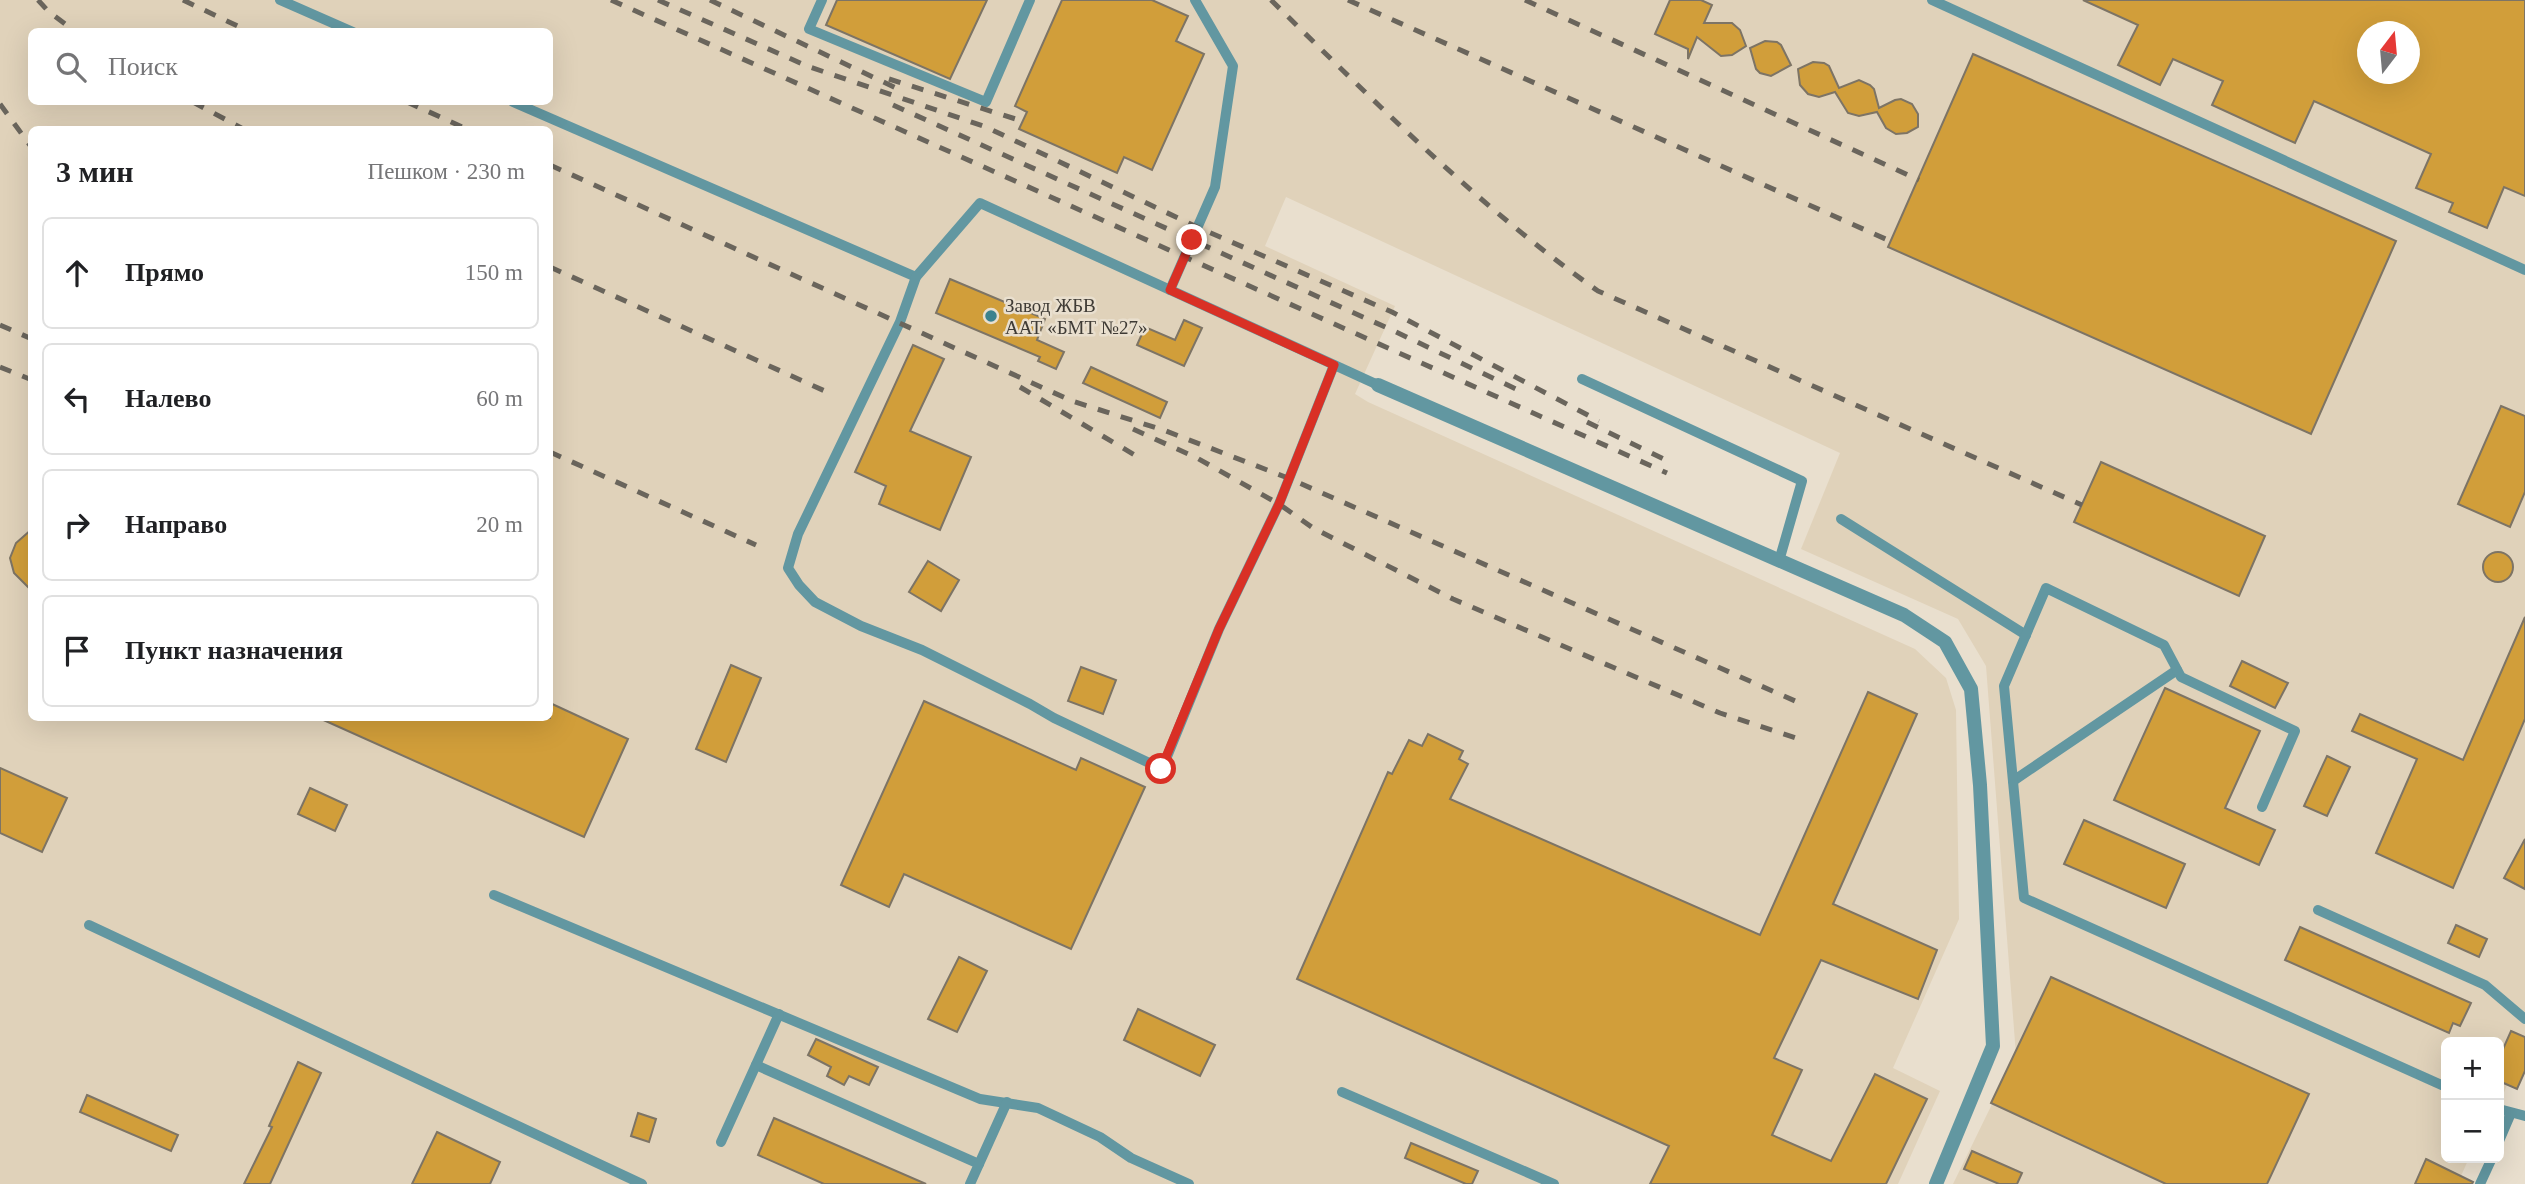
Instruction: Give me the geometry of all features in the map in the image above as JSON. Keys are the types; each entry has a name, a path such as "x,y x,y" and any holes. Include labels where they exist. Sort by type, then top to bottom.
{"street":[{"path":"1378,385 1904,615 1945,642 1971,689 1980,785 1993,1046 1936,1184"}],"lane":[{"path":"280,0 344,28"},
{"path":"822,0 809,29 986,102 1030,0"},
{"path":"1170,290 1215,187 1233,66 1195,0"},
{"path":"1931,0 2525,270"},
{"path":"520,105 916,277"},
{"path":"1334,365 1279,504 1219,629 1161,769 922,650 861,626 815,602 788,568 798,534 900,322 916,277 980,203 1378,385"},
{"path":"1582,379 1802,481 1779,561"},
{"path":"1841,520 2026,635"},
{"path":"2262,807 2295,730 2181,677 2164,645 2046,588 2004,686 2024,898 2441,1085"},
{"path":"2013,781 2177,670"},
{"path":"494,895 980,1099 1038,1108 1100,1137 1131,1158 1189,1184"},
{"path":"2318,910 2485,985 2525,1018"},
{"path":"89,925 642,1184"},
{"path":"721,1142 779,1014"},
{"path":"756,1065 979,1164"},
{"path":"1342,1092 1555,1184"},
{"path":"970,1184 1007,1102"},
{"path":"2504,1111 2525,1116"},
{"path":"2504,1129 2511,1113"},
{"path":"2480,1184 2490,1163"}],"shaded area":[{"path":"0,0 2525,0 2525,1071 2517,1089 2507,1085 2504,1092 2504,1037 2441,1037 2441,1163 2467,1163 2461,1176 2426,1159 2415,1184 1953,1184 2016,1055 1986,666 1958,619 1801,549 1840,453 1286,197 1265,246 1395,306 1355,394 1915,649 1946,678 1956,710 1959,919 1893,1068 1940,1091 1898,1184 0,1184"}],"building":[{"path":"837,0 987,0 950,79 826,25"},
{"path":"1062,0 1152,0 1188,16 1176,41 1204,54 1152,170 1124,157 1117,173 1019,129 1027,112 1015,106"},
{"path":"1670,0 1701,0 1712,5 1704,23 1732,23 1740,30 1746,46 1732,55 1721,56 1697,37 1688,59 1688,49 1655,34"},
{"path":"2083,0 2525,0 2525,196 2504,187 2487,228 2449,212 2453,203 2416,188 2431,154 2314,101 2295,143 2212,105 2223,81 2173,59 2160,85 2118,65 2138,25"},
{"path":"1765,41 1781,45 1791,65 1771,76 1756,69 1750,48"},
{"path":"1973,54 2396,241 2311,434 1888,247"},
{"path":"1813,62 1829,66 1839,88 1859,80 1870,85 1874,89 1879,108 1901,99 1912,104 1918,114 1918,127 1907,133 1896,134 1886,128 1877,112 1859,116 1848,113 1835,92 1819,97 1808,94 1800,85 1798,69"},
{"name":"Завод ЖБВ ААТ «БМТ №27»","path":"950,279 1045,319 1037,340 1064,352 1056,369 1038,361 1040,357 936,313"},
{"path":"1184,320 1202,328 1184,366 1137,345 1145,327 1175,340"},
{"path":"913,345 944,359 910,431 971,457 940,530 879,504 886,486 855,472"},
{"path":"1091,367 1167,402 1160,418 1083,383"},
{"path":"2501,406 2525,416 2525,492 2510,527 2458,504"},
{"path":"2101,462 2265,536 2239,596 2074,522"},
{"path":"28,532 28,587 14,573 10,558 16,543"},
{"path":"2498,552 2504,553 2512,561 2512,573 2504,581 2498,582 2492,581 2484,573 2483,567 2484,561 2492,553"},
{"path":"928,561 959,580 941,611 909,592"},
{"path":"2525,617 2525,719 2453,888 2376,853 2417,759 2352,731 2360,714 2463,760"},
{"path":"2242,661 2288,683 2275,708 2230,686"},
{"path":"731,665 761,678 726,762 696,749"},
{"path":"1081,667 1116,680 1103,714 1068,701"},
{"path":"2165,688 2260,731 2225,808 2275,830 2259,865 2114,800"},
{"path":"1868,692 1917,714 1833,904 1937,950 1918,999 1821,960 1774,1058 1802,1070 1772,1135 1831,1161 1875,1074 1927,1099 1886,1184 1650,1184 1669,1146 1297,979 1388,772 1392,774 1409,740 1422,746 1428,734 1463,751 1459,759 1468,764 1450,799 1760,935"},
{"path":"924,701 1076,770 1081,758 1145,787 1071,949 904,874 889,907 841,885"},
{"path":"553,704 628,739 584,837 326,721 553,721"},
{"path":"2327,756 2350,767 2327,816 2304,806"},
{"path":"0,768 67,798 42,852 0,833"},
{"path":"310,788 347,805 335,831 298,814"},
{"path":"2084,820 2185,864 2166,908 2064,864"},
{"path":"2525,839 2525,889 2504,878"},
{"path":"2456,925 2487,939 2479,957 2448,943"},
{"path":"2300,927 2471,1003 2460,1026 2453,1023 2449,1033 2285,960"},
{"path":"959,957 987,971 957,1032 928,1019"},
{"path":"2051,977 2309,1094 2267,1184 2166,1184 1991,1103"},
{"path":"1138,1009 1215,1045 1200,1076 1124,1040"},
{"path":"2511,1031 2525,1037 2525,1071 2517,1089 2504,1083 2504,1047"},
{"path":"816,1039 878,1067 869,1085 849,1076 844,1085 827,1076 831,1067 808,1055"},
{"path":"298,1062 321,1073 270,1184 244,1184 272,1127 269,1126"},
{"path":"87,1095 178,1135 171,1151 80,1112"},
{"path":"638,1113 656,1119 649,1142 631,1136"},
{"path":"774,1118 926,1184 824,1184 758,1155"},
{"path":"437,1132 500,1162 490,1184 412,1184"},
{"path":"1411,1143 1478,1171 1472,1184 1466,1184 1405,1158"},
{"path":"1972,1151 2022,1173 2017,1184 1999,1184 1964,1169"},
{"path":"2426,1159 2473,1182 2472,1184 2415,1184"}],"railway":[{"path":"38,0 71,28"},
{"path":"183,0 242,28"},
{"path":"611,0 1667,473"},
{"path":"658,0 807,66 986,127 1197,227 1392,312 1599,421"},
{"path":"710,0 896,88"},
{"path":"1271,0 1389,115 1470,189 1554,259 1598,291 2082,505"},
{"path":"1348,0 1890,241"},
{"path":"1525,0 1919,180"},
{"path":"889,79 1022,121"},
{"path":"0,104 28,142"},
{"path":"199,105 238,126"},
{"path":"414,105 460,126"},
{"path":"893,105 1394,331 1520,391"},
{"path":"553,166 1072,401 1166,431 1288,478 1802,704"},
{"path":"553,268 827,392"},
{"path":"0,325 28,337"},
{"path":"0,367 28,378"},
{"path":"1020,387 1138,457"},
{"path":"1587,422 1670,462"},
{"path":"1133,429 1197,458 1279,504 1313,528 1453,599 1720,713 1802,740"},
{"path":"553,453 756,545"}],"place":[{"name":"Завод ЖБВ ААТ «БМТ №27»","path":"991,316"}],"route":[{"path":"1161,769 1219,629 1279,504 1334,365 1170,290 1192,240"}]}
